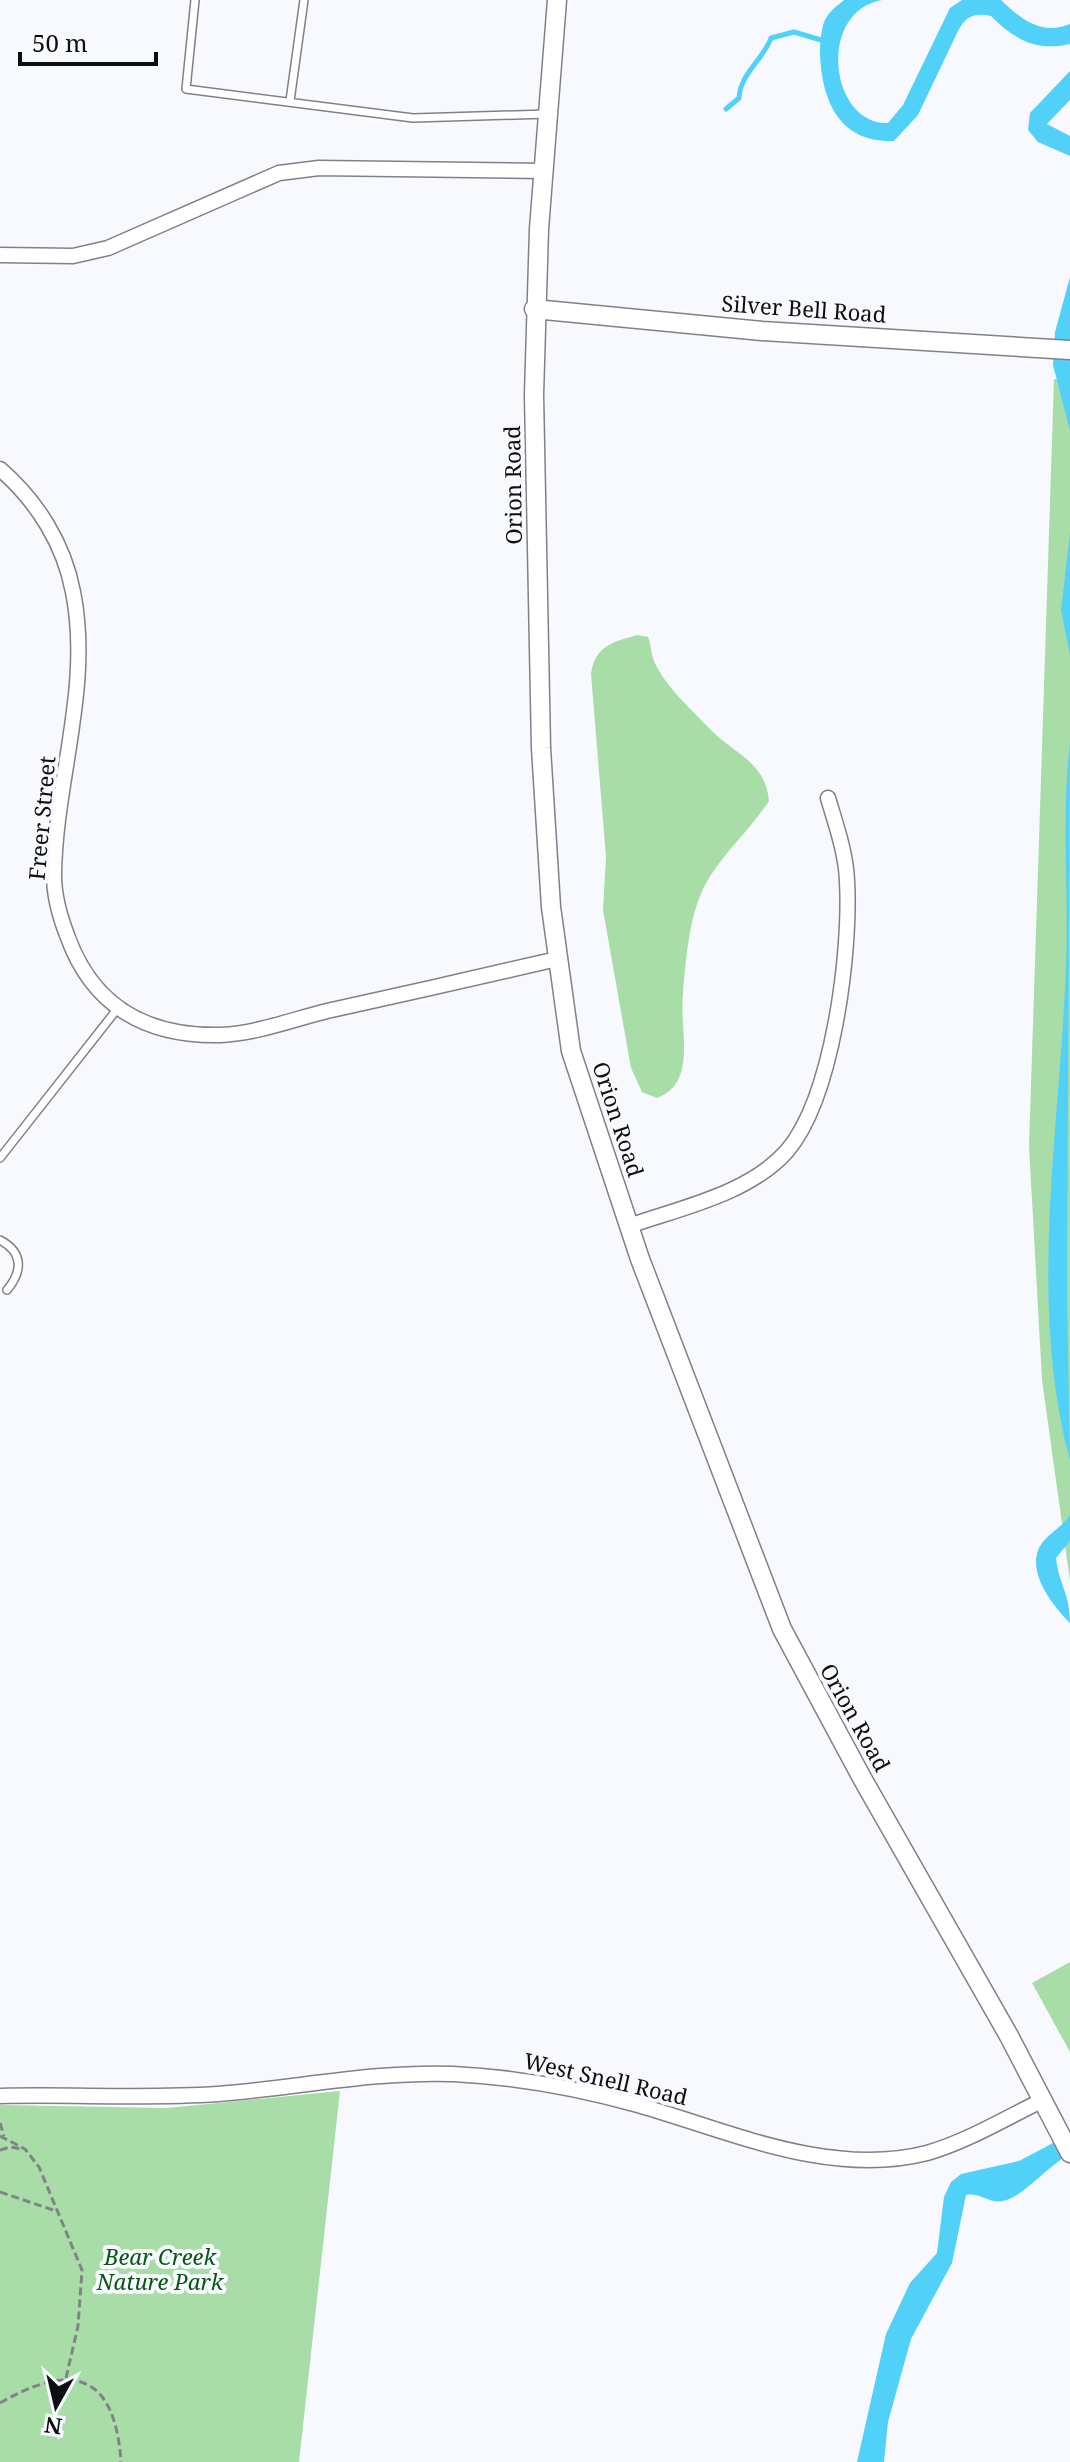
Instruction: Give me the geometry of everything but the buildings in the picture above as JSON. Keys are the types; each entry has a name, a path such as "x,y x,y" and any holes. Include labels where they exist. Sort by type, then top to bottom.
{"street":[{"name":"Orion Road","path":"557,0 534,309 541,748 557,959 571,1051 629,1226 782,1629 1070,2153"},
{"path":"0,255 73,256 108,248 279,173 319,168 545,171"},
{"name":"Silver Bell Road","path":"534,309 762,331 1060,349"},
{"name":"Freer Street","path":"0,469 42,515 58,545 73,592 76,696 54,878 62,921 77,964 102,997 134,1019 190,1034 258,1032 320,1013 557,959"},
{"path":"629,1226 709,1197 758,1174 786,1152 805,1124 830,1049 844,946 847,881 828,798"},
{"name":"West Snell Road","path":"0,2096 153,2098 387,2077 450,2074 513,2078 561,2085 768,2144 856,2160 929,2152 1043,2100"}],"lane":[{"path":"195,0 186,89 413,118 550,114"},
{"path":"290,101 304,0"},
{"path":"0,1158 118,1008"},
{"path":"0,1240 17,1254 19,1267 7,1290"}],"path":[{"path":"0,2123 2,2136 25,2149 39,2167 82,2270 78,2326 66,2378"},
{"path":"0,2150 10,2147 25,2149"},
{"path":"0,2192 56,2211"},
{"path":"0,2403 23,2389 66,2378 94,2388 111,2407 119,2428 121,2462"}],"green space":[{"path":"1054,379 1070,382 1070,1581 1042,1380 1029,1146"},
{"path":"638,635 648,637 659,670 678,696 755,767 766,787 769,801 720,863 700,897 685,966 682,1068 670,1091 657,1098 642,1092 631,1068 603,910 606,857 591,674 601,651 620,640"},
{"path":"1070,1962 1070,2052 1032,1983"},
{"name":"Bear Creek Nature Park","path":"340,2091 299,2462 0,2462 0,2105 167,2108"}],"water":[{"path":"844,0 882,0 861,9 847,25 840,45 838,67 843,88 853,106 868,119 888,123 903,105 950,8 962,0 1001,0 1024,19 1041,27 1070,24 1070,44 1036,45 1017,37 991,16 971,17 958,31 918,115 894,141 875,140 847,127 830,103 825,88 820,54 822,30 828,15"},
{"path":"1070,71 1070,100 1047,124 1070,136 1070,156 1038,142 1028,130 1030,113"},
{"path":"1070,277 1070,431 1053,365 1055,332"},
{"path":"1070,533 1070,655 1061,610"},
{"path":"1070,743 1067,1292 1070,1461 1057,1400 1050,1339 1048,1277 1066,967 1066,799"},
{"path":"1070,1515 1070,1541 1056,1558 1070,1623 1044,1589 1036,1558 1042,1543"},
{"path":"1070,2134 1070,2154 1019,2194 1003,2201 966,2195 952,2263 911,2339 888,2422 884,2462 857,2462 886,2334 910,2283 937,2253 944,2197 951,2182 961,2174 1019,2161"}],"waterway":[{"path":"726,109 739,98 747,74 771,38 794,32 821,40"}]}
